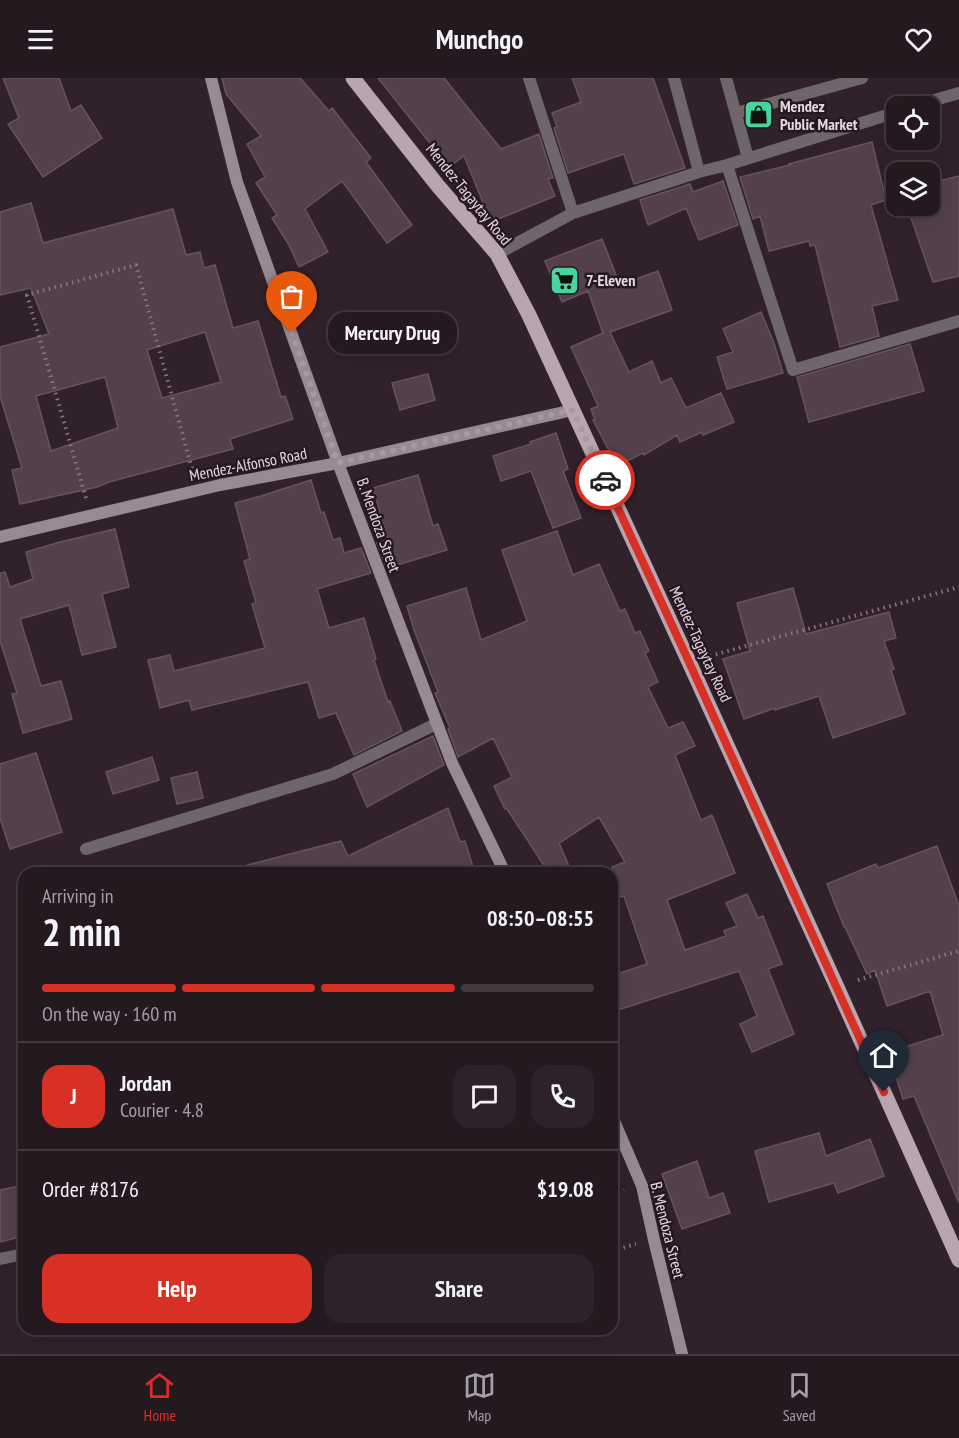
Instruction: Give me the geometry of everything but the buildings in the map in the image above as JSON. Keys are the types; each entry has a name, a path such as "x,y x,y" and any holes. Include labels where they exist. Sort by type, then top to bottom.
{"main road":[{"name":"B. Mendoza Street","path":"211,78 237,182 338,463 436,724 452,763 503,867"},
{"name":"Mendez-Tagaytay Road","path":"353,78 438,186 497,254 529,315 837,987 959,1260"},
{"name":"Mendez-Alfonso Road","path":"0,537 220,485 338,463 573,410"},
{"name":"B. Mendoza Street","path":"618,1130 642,1186 682,1354"}],"street":[{"path":"529,78 573,213"},
{"path":"674,78 699,172"},
{"path":"726,78 748,158"},
{"path":"735,113 862,78"},
{"path":"940,98 959,93"},
{"path":"497,254 573,213 886,115"},
{"path":"727,165 793,369 959,321"},
{"path":"86,849 333,774 436,724"},
{"path":"0,1259 18,1255"}],"path":[{"path":"91,515 27,295 136,265 198,491"},
{"path":"689,662 959,587"},
{"path":"837,987 959,951"}],"way so far":[{"path":"292,333 338,463 573,410 605,480"}],"place":[{"name":"Mendez Public Market","path":"759,115"},
{"name":"7-Eleven","path":"565,280"},
{"name":"Mercury Drug","path":"292,333"}],"route":[{"path":"605,480 884,1092"}]}
